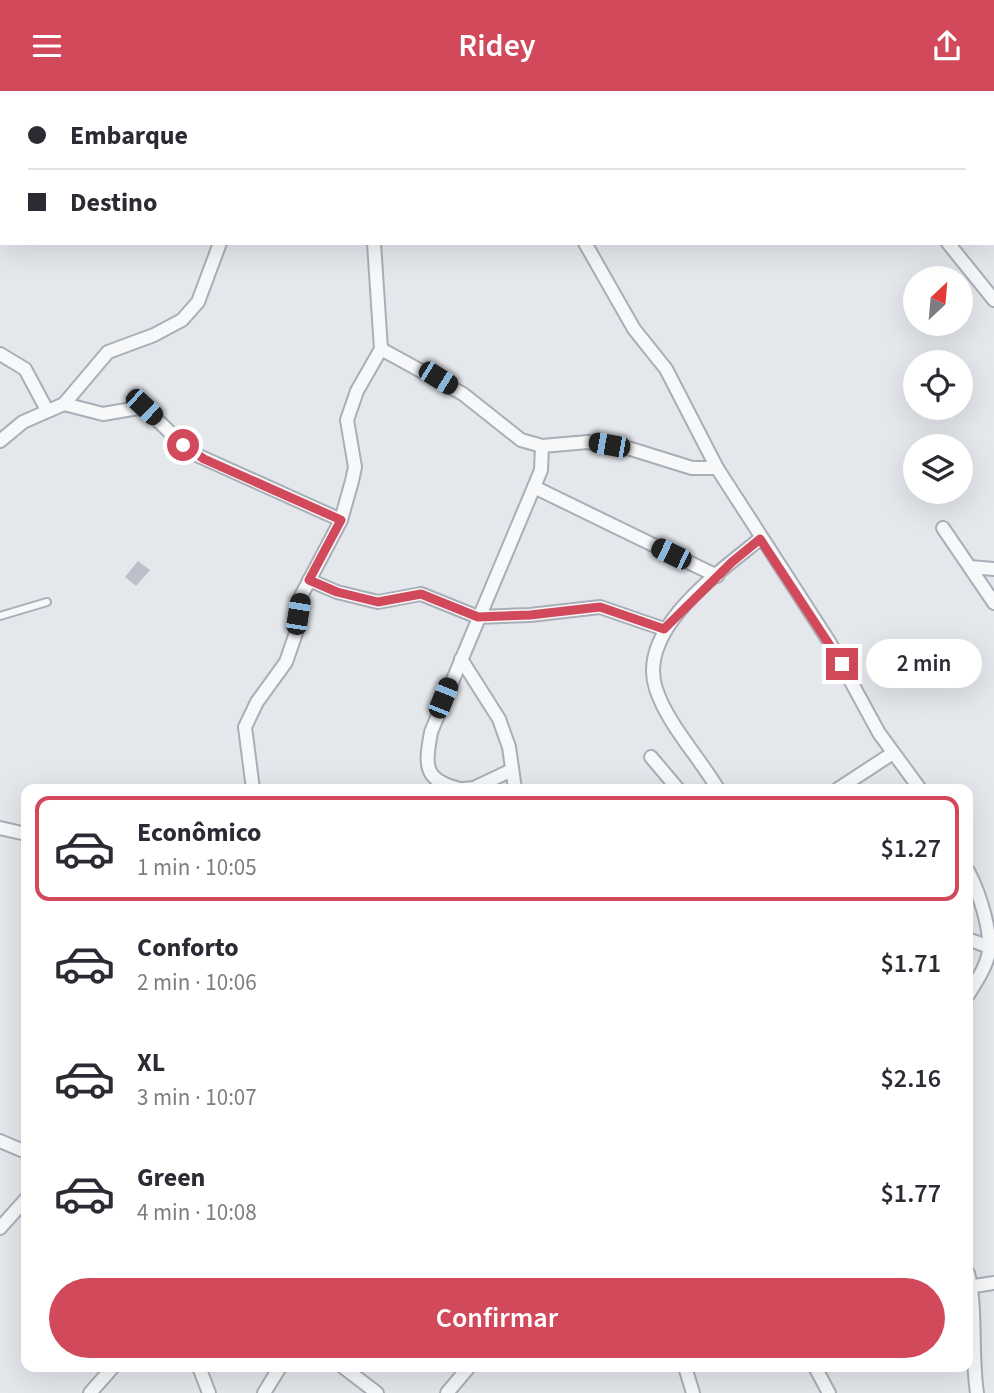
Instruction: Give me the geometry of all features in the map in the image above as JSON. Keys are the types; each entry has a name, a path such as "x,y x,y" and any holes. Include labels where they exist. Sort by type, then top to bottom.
{"street":[{"path":"0,441 47,410 64,404 108,352 155,335 182,320 198,302 219,245"},
{"path":"252,784 245,727 257,702 286,662 298,627 300,598 341,520 355,467 347,420 358,391 381,349 374,245"},
{"path":"586,245 634,329 666,369 718,468 760,539 830,643 893,753 916,784"},
{"path":"950,245 994,300"},
{"path":"381,349 463,394 522,440 542,446 588,442 631,449 692,468 718,468"},
{"path":"0,354 25,369 47,410"},
{"path":"64,404 103,414 144,407 190,452 341,520"},
{"path":"431,784 427,768 431,733 541,470 542,446"},
{"path":"534,487 717,576"},
{"path":"943,528 994,603"},
{"path":"715,784 668,713 656,687 654,663 664,629 717,576 760,539"},
{"path":"970,567 994,569"},
{"path":"309,580 337,592 378,602 421,594 478,617 530,615 600,607 664,629"},
{"path":"461,659 499,719 509,747 514,784"},
{"path":"846,784 893,753"},
{"path":"651,757 674,784"},
{"path":"482,784 512,770"},
{"path":"0,828 21,833"},
{"path":"973,880 978,890 992,948 973,986"},
{"path":"973,941 992,948"},
{"path":"0,1141 21,1150"},
{"path":"0,1227 13,1217 21,1206"},
{"path":"973,1286 994,1283"},
{"path":"973,1365 977,1393"},
{"path":"90,1393 109,1372"},
{"path":"202,1372 209,1393"},
{"path":"264,1393 277,1372"},
{"path":"350,1372 377,1393"},
{"path":"447,1393 465,1372"},
{"path":"687,1372 693,1393"},
{"path":"818,1372 829,1393"}],"lane":[{"path":"0,616 47,601"}],"building":[{"path":"138,561 150,570 136,586 125,577"}],"route":[{"path":"183,445 204,459 307,502 341,520 309,580 337,592 378,602 393,602 421,594 449,608 478,617 530,615 600,607 628,616 634,621 664,629 691,600 760,539 842,664"}]}
